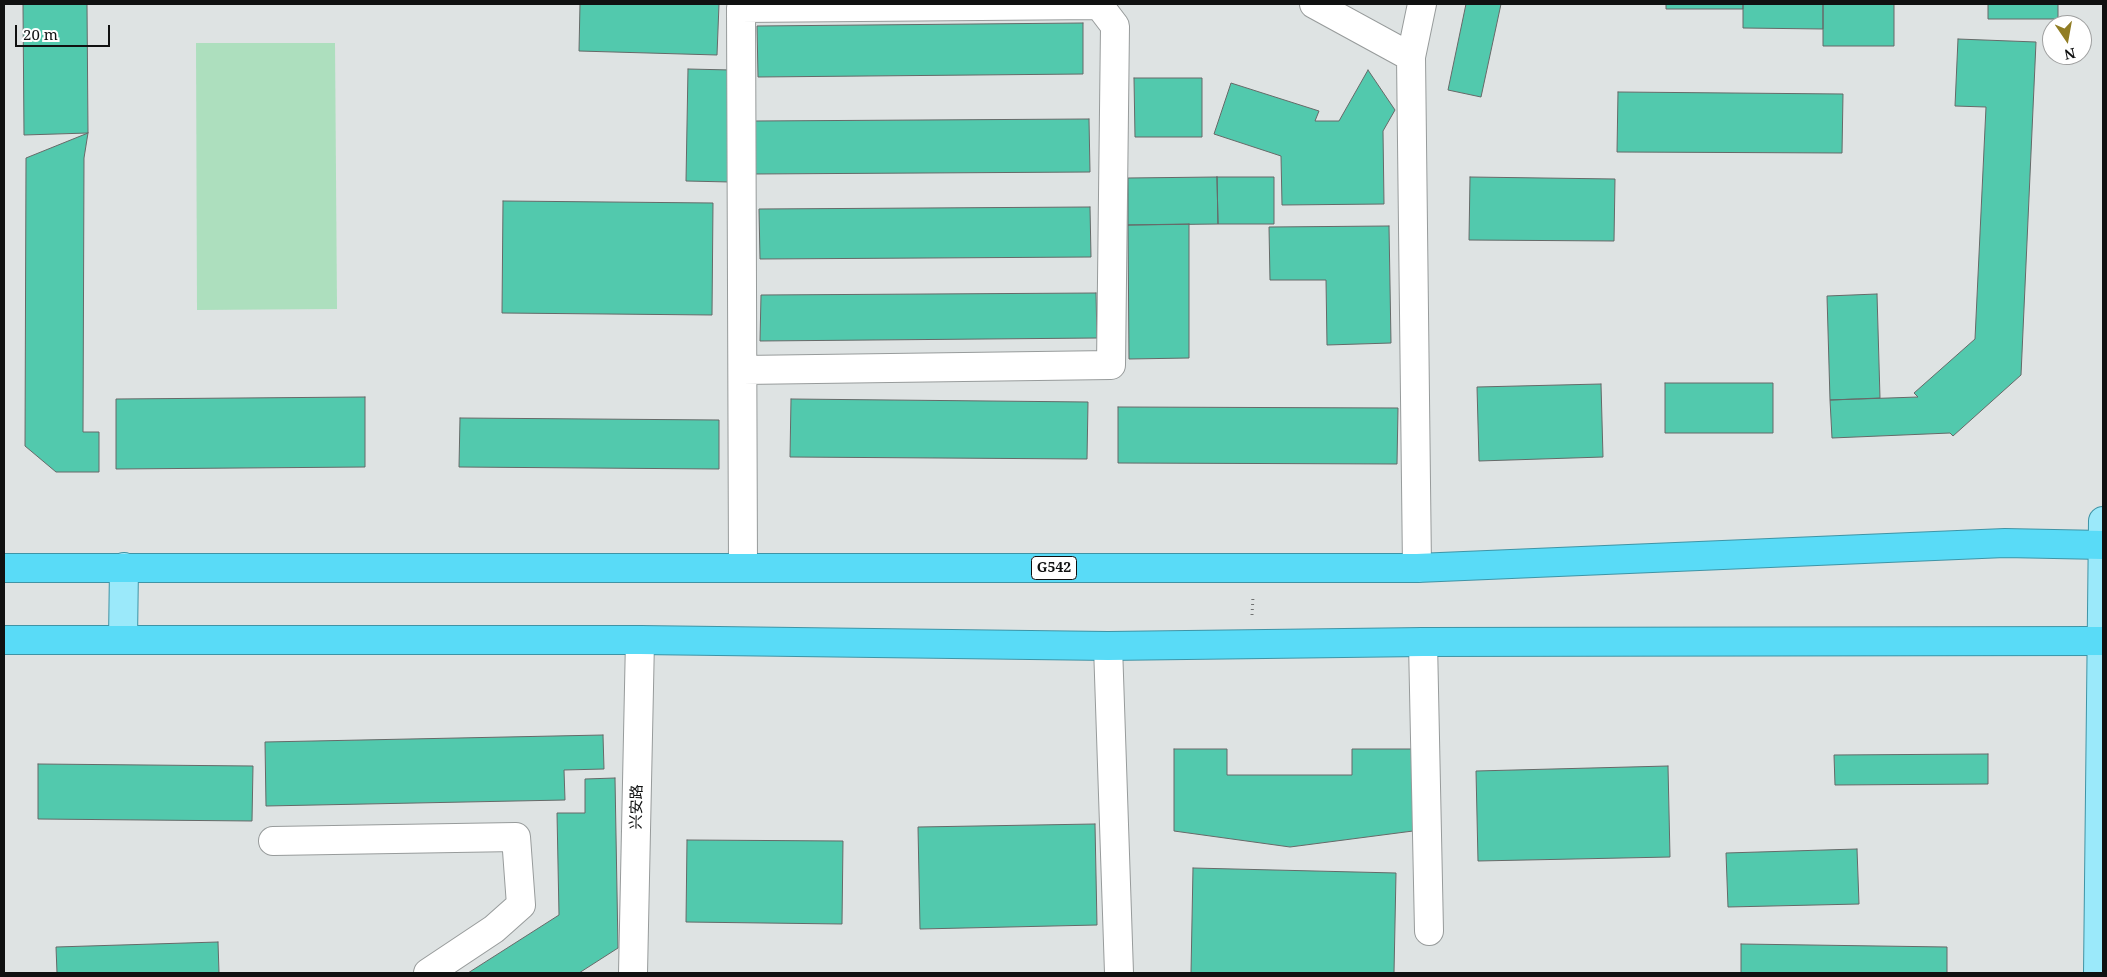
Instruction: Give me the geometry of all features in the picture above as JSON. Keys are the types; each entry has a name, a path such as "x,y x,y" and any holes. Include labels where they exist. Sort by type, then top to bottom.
{"highway":[{"name":"G542","path":"4,568 1417,568 2005,543 2103,537"},
{"path":"4,640 640,640 1108,646 1423,642 2103,641"}],"main road":[{"path":"2098,973 2103,537"},
{"path":"123,640 124,567"}],"street":[{"path":"1314,4 1411,58"},
{"path":"1417,568 1411,58 1422,4"},
{"path":"742,370 1110,365 1115,26 1099,6 741,8 742,370 744,568"},
{"name":"兴安路","path":"634,973 640,640"},
{"path":"1423,642 1430,931"},
{"path":"1108,646 1120,973"},
{"path":"273,841 516,837 521,905 494,929 428,973"}],"path":[{"path":"1251,643 1254,568"}],"green space":[{"path":"196,43 335,43 337,309 197,310"}],"building":[{"path":"23,4 87,4 88,133 24,135"},
{"path":"580,4 719,4 717,55 579,51"},
{"path":"1466,4 1501,4 1481,97 1448,90"},
{"path":"1666,4 1743,4 1743,9 1666,9"},
{"path":"1743,4 1823,4 1823,29 1743,28"},
{"path":"1823,4 1894,4 1894,46 1823,46"},
{"path":"1988,4 2058,4 2058,15 2042,15 2042,19 1988,19"},
{"path":"1083,23 1083,74 758,77 757,26"},
{"path":"1958,39 2036,42 2021,375 1953,436 1950,433 1832,438 1830,400 1918,397 1914,393 1975,339 1986,107 1955,106"},
{"path":"688,69 731,70 730,182 686,181"},
{"path":"1368,70 1395,110 1383,131 1384,204 1282,205 1281,156 1214,134 1231,83 1319,111 1315,121 1339,121"},
{"path":"1134,78 1202,78 1202,137 1135,137"},
{"path":"1618,92 1843,94 1842,153 1617,152"},
{"path":"1089,119 1090,172 754,174 754,121"},
{"path":"88,133 84,158 83,432 99,432 99,472 56,472 25,446 26,158"},
{"path":"1217,177 1274,177 1274,224 1218,224"},
{"path":"1217,177 1218,224 1128,225 1128,178"},
{"path":"1470,177 1615,179 1614,241 1469,240"},
{"path":"503,201 713,203 712,315 502,313"},
{"path":"1090,207 1091,257 760,259 759,209"},
{"path":"1189,224 1189,358 1129,359 1128,225"},
{"path":"1389,226 1391,343 1327,345 1326,280 1270,280 1269,227"},
{"path":"1096,293 1097,338 760,341 761,295"},
{"path":"1877,294 1880,398 1830,400 1827,296"},
{"path":"1665,383 1773,383 1773,433 1665,433"},
{"path":"1601,384 1603,457 1479,461 1477,387"},
{"path":"365,397 365,467 116,469 116,399"},
{"path":"791,399 1088,402 1087,459 790,457"},
{"path":"1118,407 1398,408 1397,464 1118,463"},
{"path":"460,418 719,420 719,469 459,467"},
{"path":"603,735 604,769 564,770 565,800 266,806 265,742"},
{"path":"1174,749 1227,749 1227,775 1352,775 1352,749 1413,749 1413,831 1290,847 1174,831"},
{"path":"1988,754 1988,784 1835,785 1834,755"},
{"path":"38,764 253,766 252,821 38,819"},
{"path":"1668,766 1670,857 1478,861 1476,771"},
{"path":"615,778 618,948 579,973 468,973 559,915 557,813 585,813 585,779"},
{"path":"1095,824 1097,925 920,929 918,827"},
{"path":"687,840 843,841 842,924 686,922"},
{"path":"1857,849 1859,904 1728,907 1726,853"},
{"path":"1193,868 1396,873 1394,973 1191,973"},
{"path":"218,942 219,973 57,973 56,947"},
{"path":"1741,944 1947,947 1947,973 1741,973"}]}
